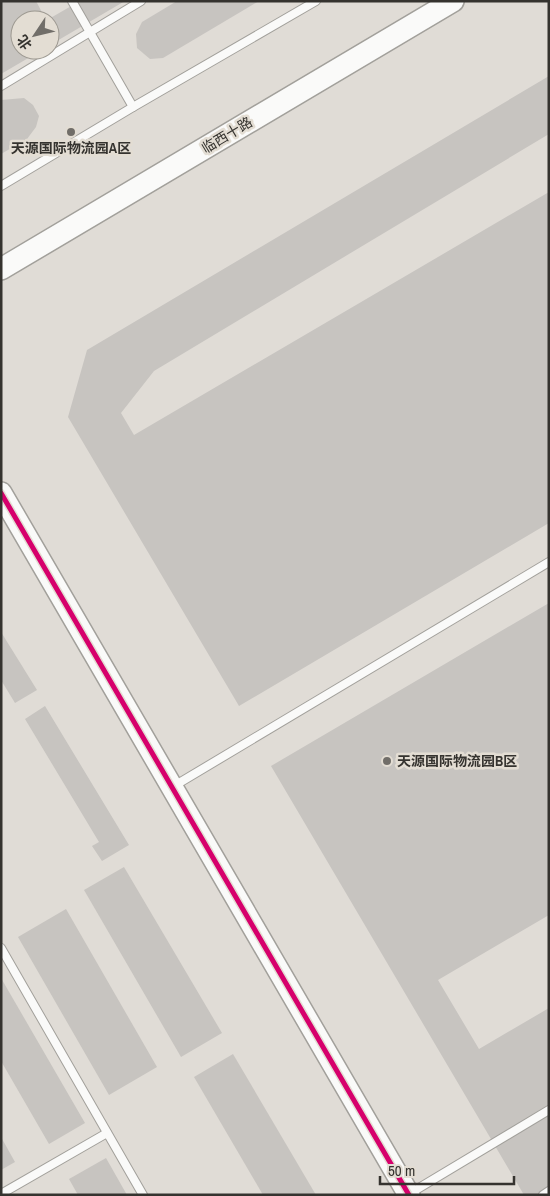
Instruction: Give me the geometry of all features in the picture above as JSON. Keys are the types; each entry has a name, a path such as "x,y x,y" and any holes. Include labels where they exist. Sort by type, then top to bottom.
{"street":[{"name":"临西十路","path":"1,268 453,1"},
{"path":"1,493 409,1195"}],"lane":[{"path":"72,1 133,107"},
{"path":"1,86 141,1"},
{"path":"1,186 316,1"},
{"path":"172,787 549,562"},
{"path":"1,948 143,1195"},
{"path":"409,1195 549,1110"},
{"path":"1,1194 108,1133"},
{"path":"543,1195 549,1191"}],"building":[{"path":"1,1 36,1 41,10 10,10 10,60 25,60 1,74"},
{"path":"80,1 125,1 60,39 60,13"},
{"path":"177,1 259,1 163,58 150,59 137,48 136,34 142,22"},
{"path":"549,76 549,134 154,371 121,413 134,435 549,192 549,523 239,706 68,417 87,350"},
{"path":"24,98 33,105 39,116 36,127 27,139 1,154 1,100"},
{"path":"549,603 549,915 438,980 479,1049 549,1008 549,1195 524,1195 271,766"},
{"path":"1,632 37,690 15,703 1,680"},
{"path":"45,706 129,845 102,861 92,846 99,842 25,719"},
{"path":"124,867 222,1033 181,1057 84,890"},
{"path":"66,909 157,1067 109,1095 18,937"},
{"path":"1,978 85,1123 49,1144 1,1061"},
{"path":"233,1054 316,1195 263,1195 194,1077"},
{"path":"1,1137 15,1162 1,1170"},
{"path":"106,1158 127,1195 78,1195 69,1179"}],"cycle path":[{"path":"1,493 409,1195"}],"place":[{"name":"天源国际物流园A区","path":"71,132"},
{"name":"天源国际物流园B区","path":"387,761"}]}
